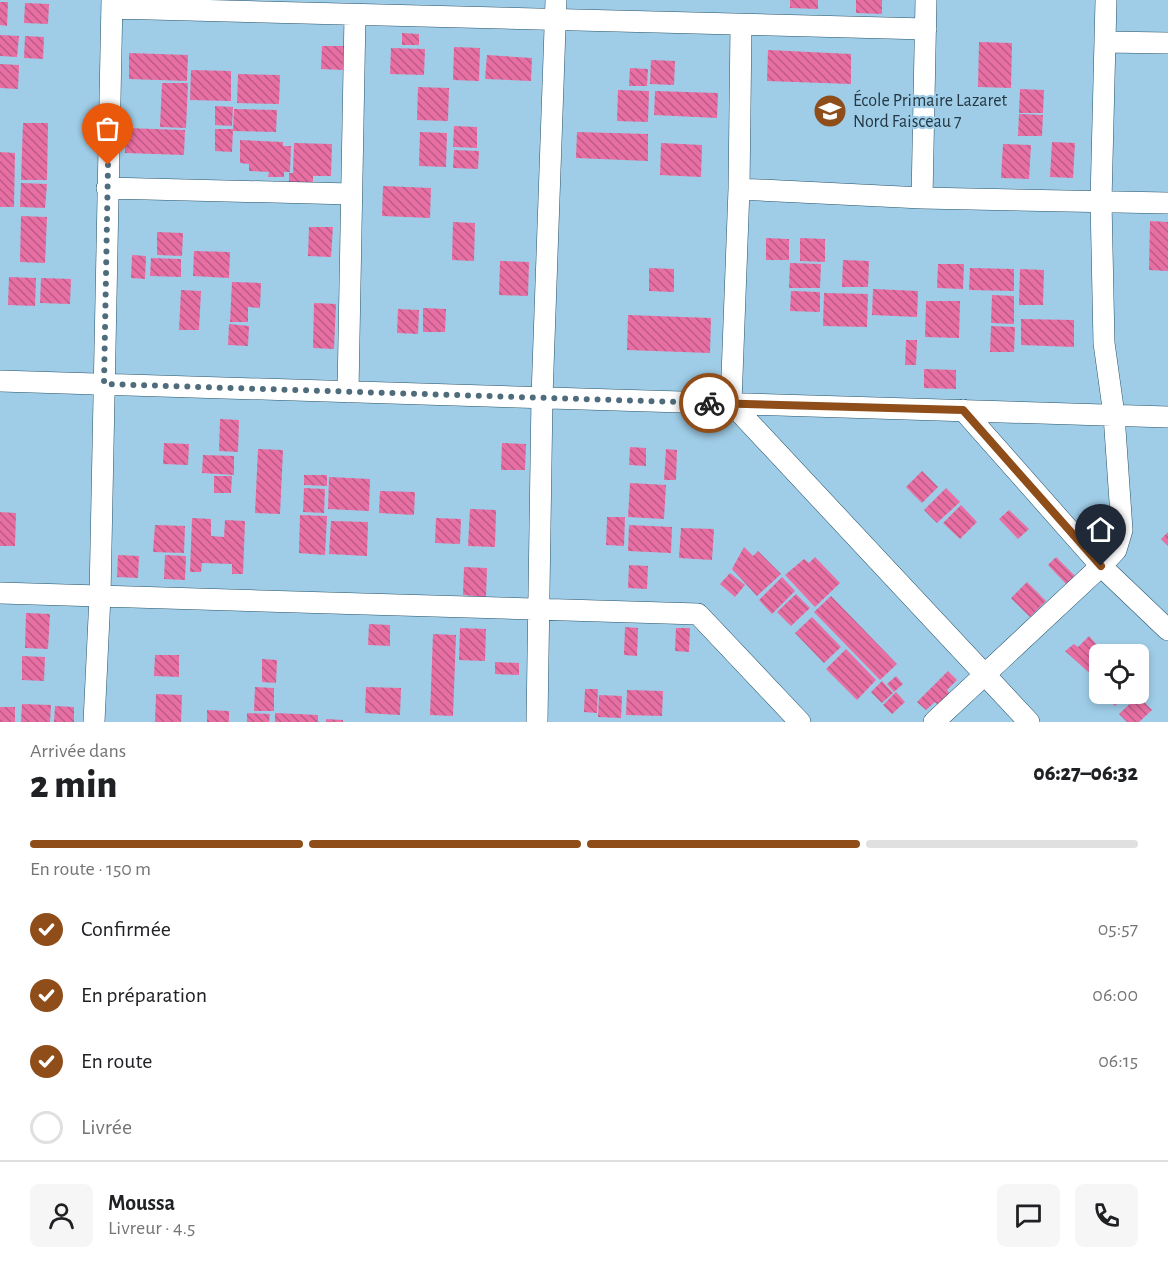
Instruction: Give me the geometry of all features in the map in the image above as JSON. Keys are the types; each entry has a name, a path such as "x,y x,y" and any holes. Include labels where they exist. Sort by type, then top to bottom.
{"street":[{"path":"922,198 926,0"},
{"path":"934,722 1101,566 1116,550 1122,530 1114,415 1104,343 1101,201 1106,0"},
{"path":"94,722 100,596 112,4 355,15 555,10 741,26 926,28"},
{"path":"537,722 542,398 555,10"},
{"path":"348,392 355,15"},
{"path":"741,26 739,189 730,403 985,672 1029,722"},
{"path":"1105,42 1168,43"},
{"path":"107,188 351,194"},
{"path":"739,189 922,198 1168,203"},
{"path":"0,381 1168,417"},
{"path":"963,410 1101,566 1168,630"},
{"path":"0,593 698,614 800,722"}],"building":[{"path":"790,0 818,0 818,9 790,8"},
{"path":"856,0 882,0 882,14 856,13"},
{"path":"0,2 8,2 7,26 0,25"},
{"path":"25,3 49,4 48,24 24,23"},
{"path":"402,33 419,34 419,45 402,45"},
{"path":"0,35 19,36 17,57 0,56"},
{"path":"25,36 44,37 43,59 24,58"},
{"path":"979,42 1012,43 1011,88 978,87"},
{"path":"322,46 344,46 343,70 321,69"},
{"path":"454,47 480,48 479,81 453,80"},
{"path":"391,48 425,49 424,75 390,74"},
{"path":"768,50 851,54 851,84 767,81"},
{"path":"129,53 188,55 187,81 129,79"},
{"path":"487,55 532,58 531,81 485,79"},
{"path":"651,60 675,61 674,85 650,84"},
{"path":"0,64 19,65 18,89 0,88"},
{"path":"630,68 648,69 647,86 629,86"},
{"path":"191,70 231,71 231,101 190,100"},
{"path":"238,74 280,75 279,104 237,103"},
{"path":"162,83 188,83 186,128 160,127"},
{"path":"418,87 449,88 448,121 417,120"},
{"path":"1020,89 1044,90 1043,113 1019,113"},
{"path":"618,90 649,91 648,122 617,121"},
{"path":"655,91 718,93 717,118 654,115"},
{"path":"215,106 233,107 232,126 215,125"},
{"path":"234,109 277,110 276,132 233,131"},
{"path":"1019,114 1043,115 1042,136 1018,136"},
{"path":"23,123 48,123 47,180 21,180"},
{"path":"454,126 477,127 477,148 453,147"},
{"path":"125,128 185,130 184,155 125,153"},
{"path":"215,129 233,129 232,152 215,151"},
{"path":"420,132 447,133 446,167 419,166"},
{"path":"577,132 648,134 648,161 576,158"},
{"path":"240,140 283,142 283,146 291,146 290,172 284,172 284,177 268,177 269,172 249,171 249,164 240,163"},
{"path":"1052,142 1075,143 1073,178 1050,177"},
{"path":"294,143 332,144 331,176 313,176 313,186 289,185 289,173 293,173"},
{"path":"661,143 702,145 701,177 660,175"},
{"path":"1003,144 1031,145 1029,179 1001,178"},
{"path":"454,150 479,151 478,169 453,168"},
{"path":"0,152 15,153 14,207 0,207"},
{"path":"21,183 47,184 45,208 20,207"},
{"path":"383,186 431,188 430,218 382,216"},
{"path":"21,216 47,217 45,263 20,262"},
{"path":"1150,221 1168,222 1168,271 1149,270"},
{"path":"453,222 475,223 474,261 452,260"},
{"path":"309,227 333,227 331,257 308,256"},
{"path":"157,232 183,233 182,256 157,255"},
{"path":"766,238 789,239 789,260 766,260"},
{"path":"800,238 825,239 825,262 800,261"},
{"path":"194,251 230,252 229,278 193,276"},
{"path":"132,255 146,256 145,279 131,278"},
{"path":"151,258 181,259 181,277 150,276"},
{"path":"843,260 869,261 868,287 842,287"},
{"path":"500,261 529,262 528,296 499,295"},
{"path":"790,263 821,264 820,288 789,288"},
{"path":"938,264 964,264 963,289 937,288"},
{"path":"649,268 674,269 674,292 649,291"},
{"path":"970,268 1014,269 1014,291 969,290"},
{"path":"1020,269 1044,270 1043,305 1019,305"},
{"path":"9,277 36,278 35,306 8,305"},
{"path":"41,278 71,279 70,304 40,303"},
{"path":"232,282 261,283 260,308 248,307 248,322 230,322"},
{"path":"873,289 918,291 917,317 872,315"},
{"path":"181,290 201,291 199,330 179,330"},
{"path":"791,291 820,292 820,312 790,311"},
{"path":"824,293 868,294 867,327 823,326"},
{"path":"992,295 1014,296 1014,324 991,323"},
{"path":"926,301 960,301 959,338 925,337"},
{"path":"314,303 336,304 334,349 313,348"},
{"path":"423,308 446,309 445,332 423,332"},
{"path":"398,309 419,310 418,334 397,333"},
{"path":"628,315 711,318 710,353 627,350"},
{"path":"1021,319 1074,320 1074,347 1021,345"},
{"path":"229,324 249,326 248,346 228,345"},
{"path":"991,326 1015,327 1014,352 990,352"},
{"path":"906,340 917,340 916,365 905,365"},
{"path":"924,369 956,370 956,389 924,388"},
{"path":"220,419 239,420 238,452 219,451"},
{"path":"164,443 189,444 188,465 163,464"},
{"path":"502,443 526,444 525,470 501,470"},
{"path":"630,447 646,448 646,466 629,465"},
{"path":"258,449 283,450 280,514 255,513"},
{"path":"666,449 677,450 676,480 664,480"},
{"path":"203,455 234,456 234,475 202,473"},
{"path":"922,471 938,487 922,503 906,487"},
{"path":"304,475 327,475 327,486 304,485"},
{"path":"214,476 232,476 231,493 214,493"},
{"path":"329,477 370,479 369,511 328,509"},
{"path":"630,483 666,485 664,519 628,517"},
{"path":"304,488 325,489 324,513 303,512"},
{"path":"946,488 960,502 937,523 924,510"},
{"path":"380,491 415,492 414,515 379,513"},
{"path":"961,505 977,522 960,539 943,523"},
{"path":"470,509 496,510 495,547 468,546"},
{"path":"1009,510 1029,529 1018,539 999,519"},
{"path":"0,512 16,513 15,546 0,546"},
{"path":"300,515 327,516 325,555 299,553"},
{"path":"607,517 625,517 624,546 606,545"},
{"path":"192,518 211,519 211,536 224,537 225,520 245,521 243,574 232,574 232,564 202,563 201,572 190,572"},
{"path":"436,518 461,519 460,544 435,543"},
{"path":"331,521 368,522 367,556 329,554"},
{"path":"155,525 185,526 184,553 153,552"},
{"path":"629,525 672,527 671,553 628,551"},
{"path":"681,528 714,529 712,560 679,558"},
{"path":"1168,532 1168,546 1161,539"},
{"path":"744,547 753,556 758,551 781,574 757,596 732,569"},
{"path":"118,555 139,556 138,578 117,577"},
{"path":"165,555 186,556 185,580 164,579"},
{"path":"815,557 840,583 815,607 785,575 804,559 809,563"},
{"path":"1056,557 1076,577 1067,585 1048,565"},
{"path":"629,565 648,566 647,589 628,588"},
{"path":"464,567 487,568 486,597 463,595"},
{"path":"730,573 745,585 735,597 720,584"},
{"path":"782,577 795,591 772,614 759,600"},
{"path":"1027,582 1046,601 1030,617 1011,598"},
{"path":"796,594 810,608 791,626 777,612"},
{"path":"831,596 897,664 880,680 814,612"},
{"path":"26,613 50,614 48,649 25,648"},
{"path":"812,617 841,647 824,663 795,633"},
{"path":"369,624 390,625 390,646 368,645"},
{"path":"625,627 638,628 637,656 624,655"},
{"path":"460,628 486,629 485,661 459,660"},
{"path":"676,628 690,628 689,652 675,651"},
{"path":"433,634 456,635 453,716 430,715"},
{"path":"1089,636 1096,644 1089,644 1089,673 1065,651 1074,644 1078,647"},
{"path":"846,649 876,680 857,700 826,669"},
{"path":"155,655 179,655 179,677 154,676"},
{"path":"22,656 45,657 44,681 22,680"},
{"path":"262,659 277,660 276,683 262,682"},
{"path":"495,662 519,663 519,675 495,674"},
{"path":"948,671 957,680 947,690 950,694 938,705 935,702 926,710 917,702"},
{"path":"896,676 903,684 894,692 887,684"},
{"path":"882,681 893,693 882,703 871,692"},
{"path":"255,687 274,688 274,711 254,711"},
{"path":"366,687 401,688 400,715 365,713"},
{"path":"585,689 598,689 597,713 584,712"},
{"path":"627,690 663,691 662,716 626,715"},
{"path":"896,692 905,702 892,714 883,705"},
{"path":"156,694 182,695 181,722 155,722"},
{"path":"599,695 622,696 621,718 598,717"},
{"path":"22,704 51,705 50,722 21,722"},
{"path":"1130,704 1146,704 1152,710 1139,722 1127,722 1119,714"},
{"path":"55,706 74,707 74,722 54,722"},
{"path":"0,707 15,707 15,722 0,722"},
{"path":"207,710 229,711 229,722 207,722"},
{"path":"247,713 270,714 269,722 247,722"},
{"path":"275,713 318,715 318,722 275,722"},
{"path":"326,719 343,720 343,722 326,722"}],"way so far":[{"path":"108,165 104,384 709,403"}],"place":[{"name":"École Primaire Lazaret Nord Faisceau 7","path":"830,111"}],"route":[{"path":"709,403 963,410 1101,566"}]}
